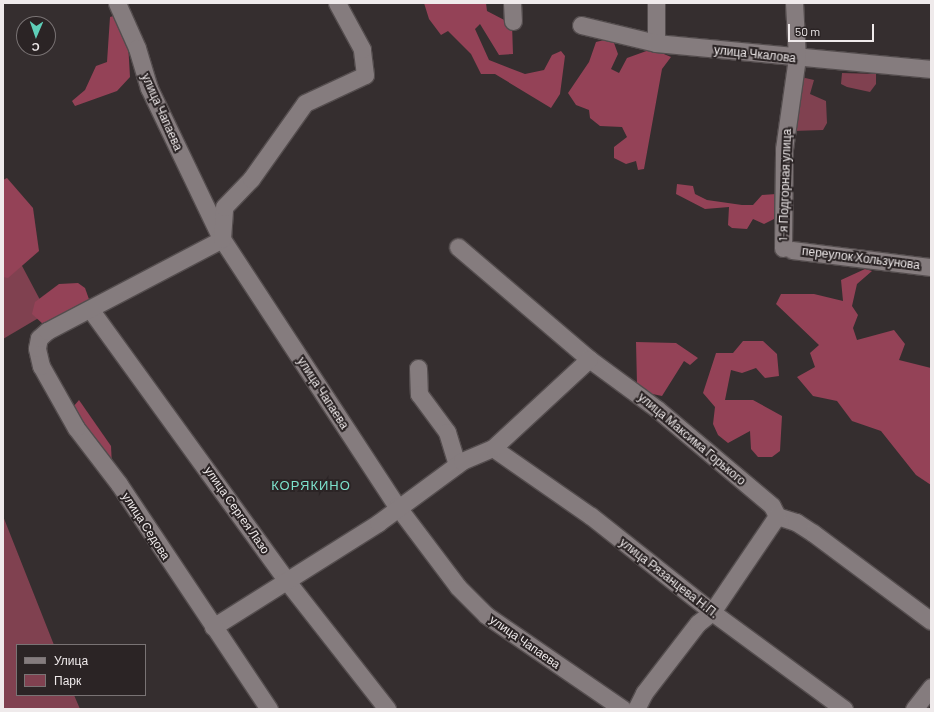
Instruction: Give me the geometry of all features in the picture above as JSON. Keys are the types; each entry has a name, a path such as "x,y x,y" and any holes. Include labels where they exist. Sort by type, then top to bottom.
{"street":[{"name":"улица Чапаева","path":"117,3 149,88 222,240 397,506 458,587 486,615 623,709"},
{"path":"90,309 222,240 224,207 250,179 305,103 365,75 362,49 337,3"},
{"path":"512,3 513,21"},
{"path":"656,3 656,43"},
{"name":"1-я Подгорная улица","path":"787,249 784,149 797,58 794,3"},
{"name":"улица Чкалова","path":"581,25 656,43 797,58 931,69"},
{"name":"улица Максима Горького","path":"458,247 588,359 657,408 772,506 777,516"},
{"name":"переулок Хользунова","path":"787,249 931,267"},
{"name":"улица Седова","path":"90,309 39,338 42,366 76,428 119,484 269,709"},
{"name":"улица Сергея Лазо","path":"90,309 286,580 387,709"},
{"path":"213,627 378,523 397,506 457,465 493,448 588,359"},
{"path":"418,368 419,394 446,432 457,465"},
{"name":"улица Рязанцева Н.П.","path":"493,448 591,516 712,612 844,709"},
{"path":"636,709 644,693 698,623 712,612 777,516 796,522 813,533 931,621"},
{"path":"914,709 931,687"}],"green space":[{"path":"842,73 876,74 876,84 870,92 847,87 841,84"},
{"path":"801,77 814,80 810,94 826,101 827,123 823,130 793,131"},
{"path":"3,230 47,313 3,339"},
{"path":"3,516 54,644 16,644 16,696 74,696 80,709 3,709"}],"shaded area":[{"path":"424,3 486,3 487,11 512,24 513,54 499,55 480,24 475,29 489,60 525,74 544,70 552,55 561,51 565,56 560,94 551,108 495,74 481,74 471,54 448,31 441,35 429,19"},
{"path":"117,15 128,42 130,77 117,91 75,106 72,101 85,90 96,66 107,62 110,17"},
{"path":"608,39 614,43 618,54 611,69 619,73 627,58 652,49 671,57 662,69 644,169 638,170 636,161 626,164 614,158 614,147 627,137 622,127 600,126 590,118 589,110 576,105 568,93 589,62 596,42"},
{"path":"7,178 33,208 39,251 8,278 3,277 3,180"},
{"path":"677,184 693,186 695,194 707,200 742,205 753,205 762,195 776,194 774,219 764,224 753,219 747,229 732,228 728,225 729,207 705,209 676,194"},
{"path":"865,269 872,271 857,284 852,306 858,315 853,328 857,340 894,330 905,344 899,360 931,368 931,485 916,475 881,431 852,421 837,401 813,396 797,377 815,367 810,353 819,345 776,304 781,294 814,294 843,301 841,280"},
{"path":"78,283 85,288 90,302 44,325 32,314 35,302 59,284"},
{"path":"743,341 763,341 777,354 779,376 765,378 756,368 742,373 731,370 725,400 753,400 782,416 780,451 772,457 758,457 751,449 750,431 728,443 718,435 713,424 715,407 703,393 716,353 733,353"},
{"path":"636,342 676,343 698,358 690,365 684,361 662,396 643,392 637,385"},
{"path":"79,400 111,446 112,466 108,466 73,407"}],"district":[{"name":"КОРЯКИНО","path":"311,485"}]}
